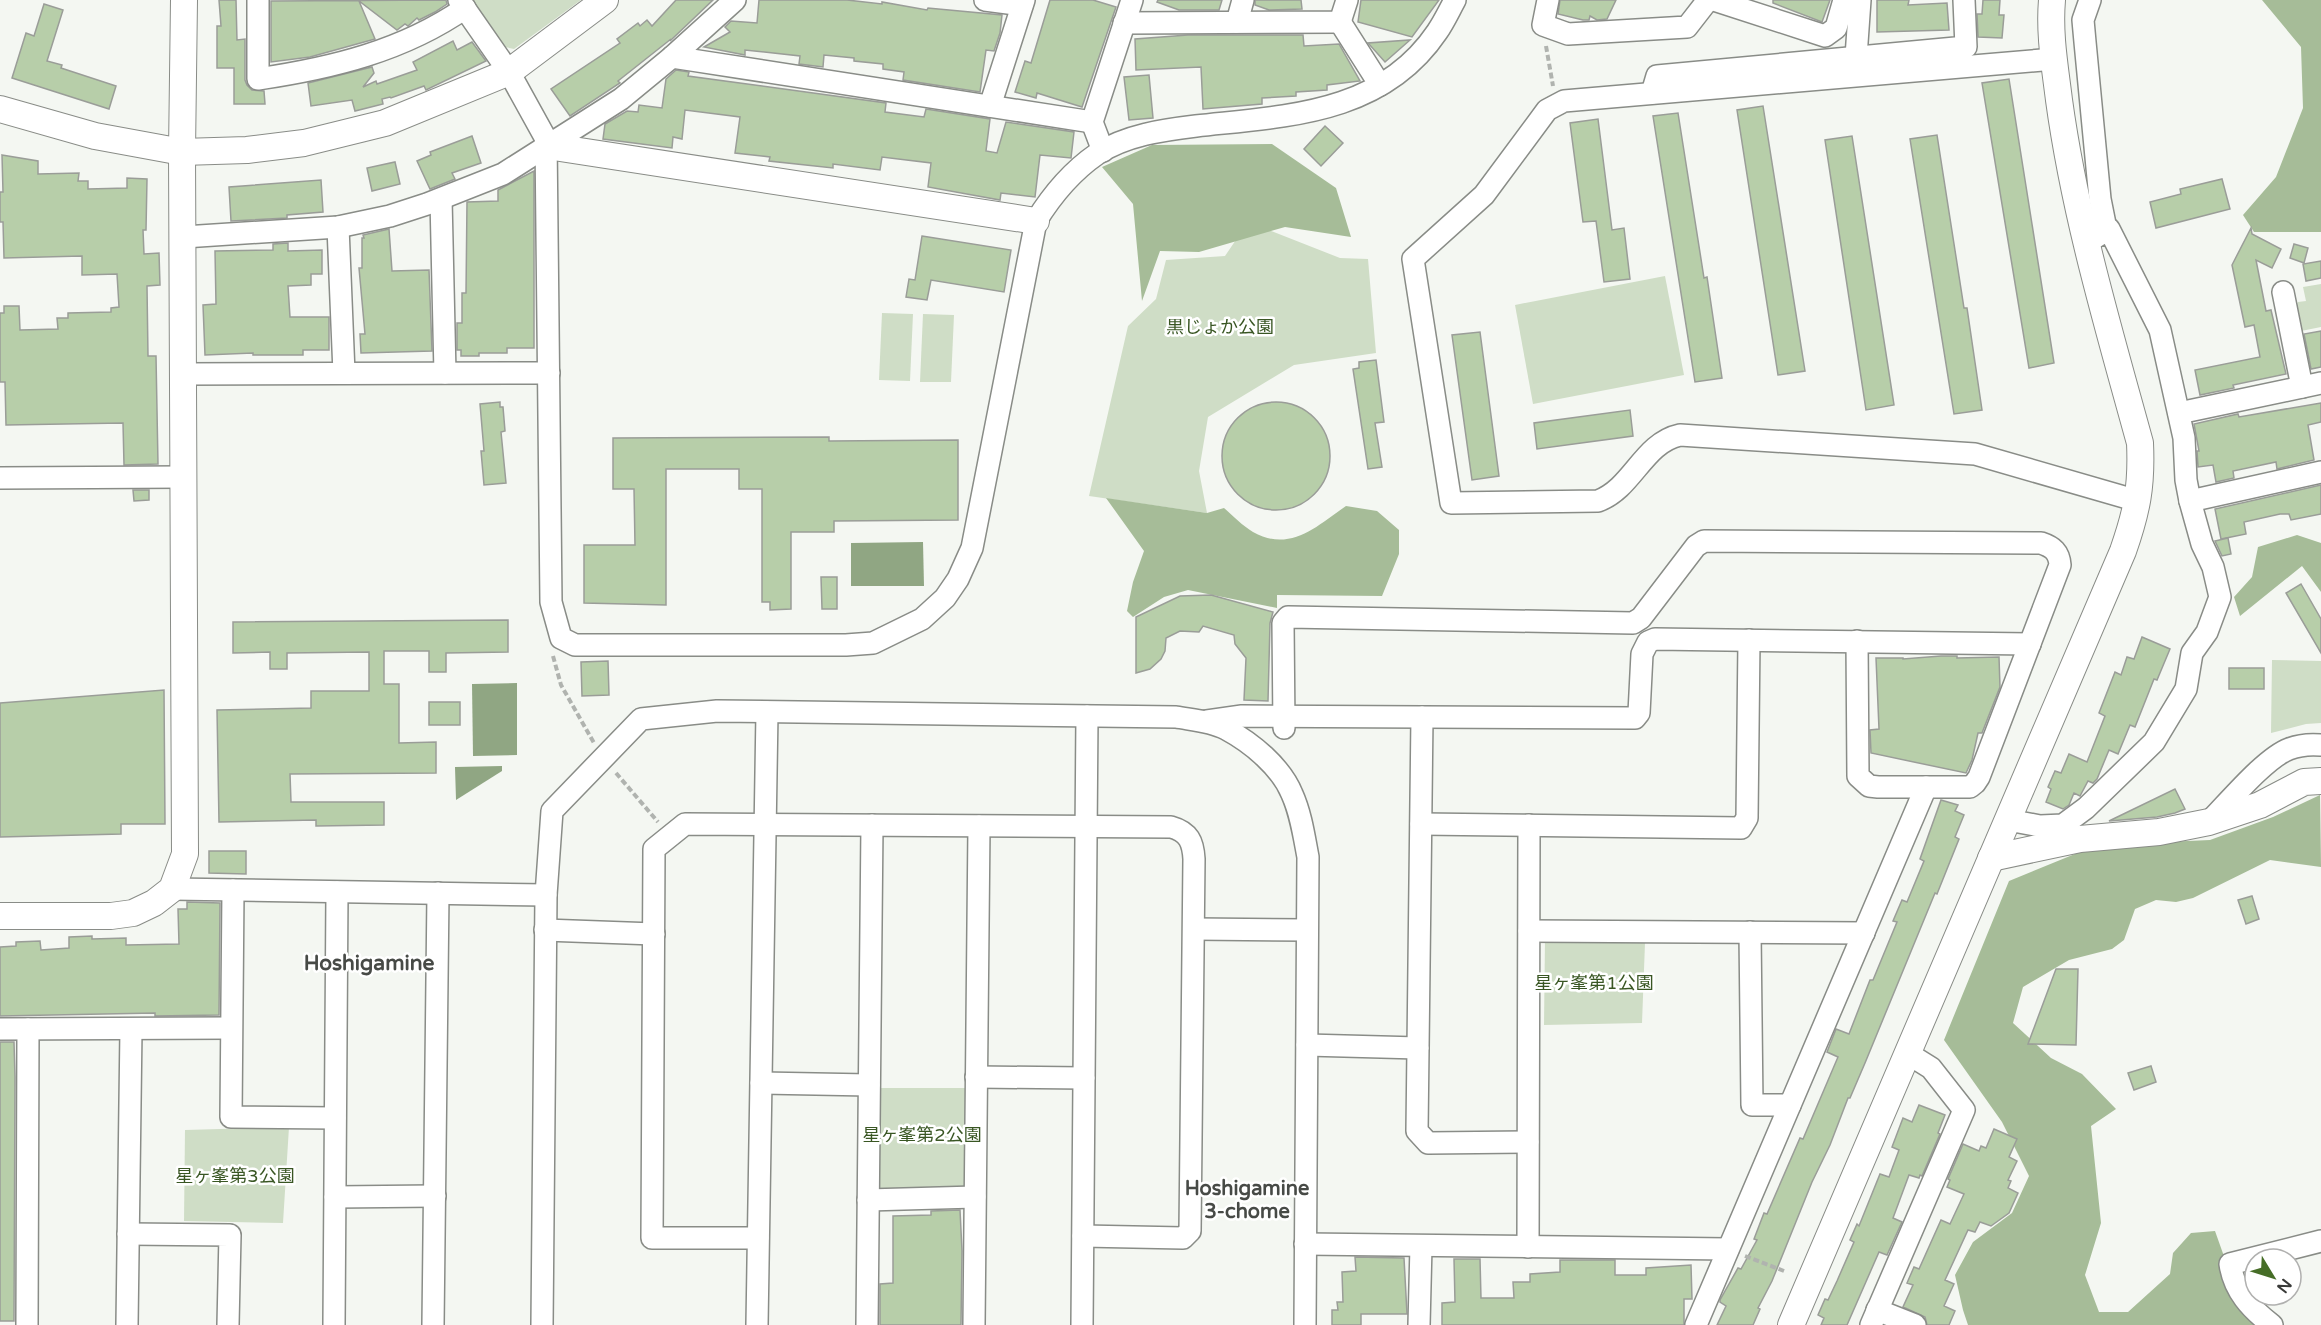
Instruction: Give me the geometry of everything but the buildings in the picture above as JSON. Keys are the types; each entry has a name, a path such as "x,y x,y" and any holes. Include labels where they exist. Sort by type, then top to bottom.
{"street":[{"path":"0,916 111,916 133,913 154,903 172,890 185,854 182,152 184,0"},
{"path":"258,0 258,79 310,71 377,53 440,25 462,4 509,72 546,139 551,603 561,638 575,645 846,645 873,643 922,619 945,598 958,579 972,548 1036,221 1053,194 1070,176 1103,151 1151,132 1307,114 1344,103 1380,85 1417,57 1437,32 1455,0"},
{"path":"0,110 96,136 182,152 247,150 304,142 385,123 509,72 605,0"},
{"path":"184,237 338,227 390,216 441,199 503,174 621,99 735,0"},
{"path":"985,0 1023,3 990,106"},
{"path":"1103,151 1092,122 1132,0"},
{"path":"1237,22 1243,0"},
{"path":"1340,22 1347,0"},
{"path":"1548,0 1542,25 1568,34 1687,27 1708,0"},
{"path":"1714,0 1825,36 1836,28 1844,0"},
{"path":"1856,57 1860,0"},
{"path":"1652,93 1657,76 1966,46 1964,0"},
{"path":"1791,1325 2123,550 2138,501 2141,471 2140,444 2086,243 2065,143 2050,24 2052,0"},
{"path":"2086,243 2105,224 2100,199 2083,20 2090,0"},
{"path":"1124,23 1340,22"},
{"path":"1340,22 1380,85"},
{"path":"672,57 1092,122"},
{"path":"2054,59 1564,101 1547,110 1484,195 1413,259 1451,503 1598,501 1620,489 1656,446 1668,437 1680,435 1975,454 2138,501"},
{"path":"547,146 1036,221"},
{"path":"441,199 445,373"},
{"path":"338,227 344,373"},
{"path":"2008,820 2040,826 2063,825 2086,808 2154,742 2186,689 2192,653 2207,632 2220,597 2213,567 2202,544 2190,501 2186,480 2184,438 2160,330 2109,229 2086,243"},
{"path":"2179,413 2312,385 2283,292"},
{"path":"184,374 549,373"},
{"path":"2190,501 2321,472"},
{"path":"0,478 184,477"},
{"path":"1284,722 1283,623 1288,617 1633,623 1641,618 1696,546 1704,541 2041,543 2055,551 2060,557 2060,565 2030,644 1975,783 1970,787 1878,787 1869,786 1858,776 1857,641"},
{"path":"1203,721 1242,716 1284,722 1422,717 1635,718 1639,713 1642,654 1648,642 1655,639 2030,644"},
{"path":"1421,824 1741,828 1747,818 1749,640"},
{"path":"542,1325 545,930 552,811 641,719 717,711 1176,717 1203,721 1225,728 1263,756 1281,774 1292,792 1303,826 1308,857 1305,1325"},
{"path":"757,1325 766,712"},
{"path":"1082,1325 1087,716"},
{"path":"1422,717 1417,1131 1428,1143 1528,1142"},
{"path":"2210,822 2254,775 2287,749 2310,744 2321,745"},
{"path":"1991,858 2080,839 2159,832 2210,822 2260,805 2304,782 2321,781"},
{"path":"1696,1325 1926,787"},
{"path":"758,1238 652,1238 654,849 685,824 1171,827 1182,830 1189,837 1193,846 1194,860 1190,1231 1183,1238 1083,1236"},
{"path":"867,1325 872,825"},
{"path":"1528,1247 1529,825"},
{"path":"974,1325 979,826"},
{"path":"172,890 546,895"},
{"path":"232,890 231,1117 335,1118"},
{"path":"334,1325 337,892"},
{"path":"434,1325 438,893"},
{"path":"1194,929 1307,930"},
{"path":"545,930 654,933"},
{"path":"1529,931 1864,933"},
{"path":"1750,932 1752,1106 1790,1105"},
{"path":"0,1029 231,1028"},
{"path":"27,1325 28,1029"},
{"path":"127,1325 131,1029"},
{"path":"1306,1045 1418,1048"},
{"path":"1908,1053 1931,1068 1964,1110 1874,1317 1914,1325"},
{"path":"976,1077 1084,1078"},
{"path":"760,1083 869,1085"},
{"path":"335,1197 435,1197"},
{"path":"868,1200 975,1197"},
{"path":"128,1234 230,1235 228,1325"},
{"path":"2272,1325 2252,1310 2232,1281 2230,1264 2321,1241"},
{"path":"1305,1244 1728,1249"},
{"path":"1419,1325 1421,1246"}],"path":[{"path":"1542,25 1556,104"},
{"path":"561,638 552,656 561,685 603,759 671,836"},
{"path":"1728,1249 1784,1271"}],"green space":[{"path":"471,0 581,0 514,49 505,47"},
{"name":"黒じょか公園","path":"1248,222 1340,258 1368,259 1376,353 1294,365 1208,417 1199,471 1207,513 1089,496 1128,326 1156,299 1166,260 1225,256"},
{"path":"1665,276 1684,375 1533,404 1515,305"},
{"path":"2321,284 2321,327 2296,332 2292,314 2298,302 2306,301 2303,287"},
{"path":"882,313 913,314 910,381 879,380"},
{"path":"923,314 954,315 951,382 920,382"},
{"path":"2272,660 2321,661 2321,723 2306,724 2271,733"},
{"name":"星ヶ峯第1公園","path":"1545,940 1645,943 1642,1023 1544,1025"},
{"name":"星ヶ峯第2公園","path":"878,1088 968,1088 967,1182 961,1190 884,1193 876,1188"},
{"name":"星ヶ峯第3公園","path":"289,1127 283,1223 184,1221 185,1130"}],"shaded area":[{"path":"2262,0 2321,0 2321,232 2254,232 2243,215 2276,177 2303,108 2301,47"},
{"path":"1272,144 1336,188 1351,237 1285,227 1199,252 1160,251 1142,301 1133,204 1102,167 1152,145"},
{"path":"1106,498 1207,513 1224,508 1253,532 1266,538 1279,540 1314,529 1346,506 1377,511 1399,530 1399,554 1382,596 1277,595 1277,608 1188,590 1164,597 1133,617 1127,611 1133,582 1144,551"},
{"path":"2297,535 2321,543 2321,592 2302,566 2240,616 2234,597 2252,577 2258,547"},
{"path":"923,542 924,586 851,586 851,543"},
{"path":"517,683 517,755 473,756 472,684"},
{"path":"502,766 502,771 456,800 455,767"},
{"path":"2320,795 2321,867 2270,860 2193,898 2176,902 2156,900 2135,909 2124,940 2112,949 2069,960 2023,987 2013,1023 2051,1058 2082,1074 2116,1109 2091,1126 2101,1223 2085,1275 2099,1312 2128,1312 2170,1274 2173,1253 2191,1233 2215,1231 2226,1262 2243,1295 2243,1307 2249,1307 2258,1325 1968,1325 1955,1275 1973,1242 2012,1213 2029,1176 2002,1122 1944,1040 2009,881 2097,845 2210,840 2273,817"}],"district":[{"name":"Hoshigamine","path":"369,963"},
{"name":"Hoshigamine 3-chome","path":"1247,1200"}]}
